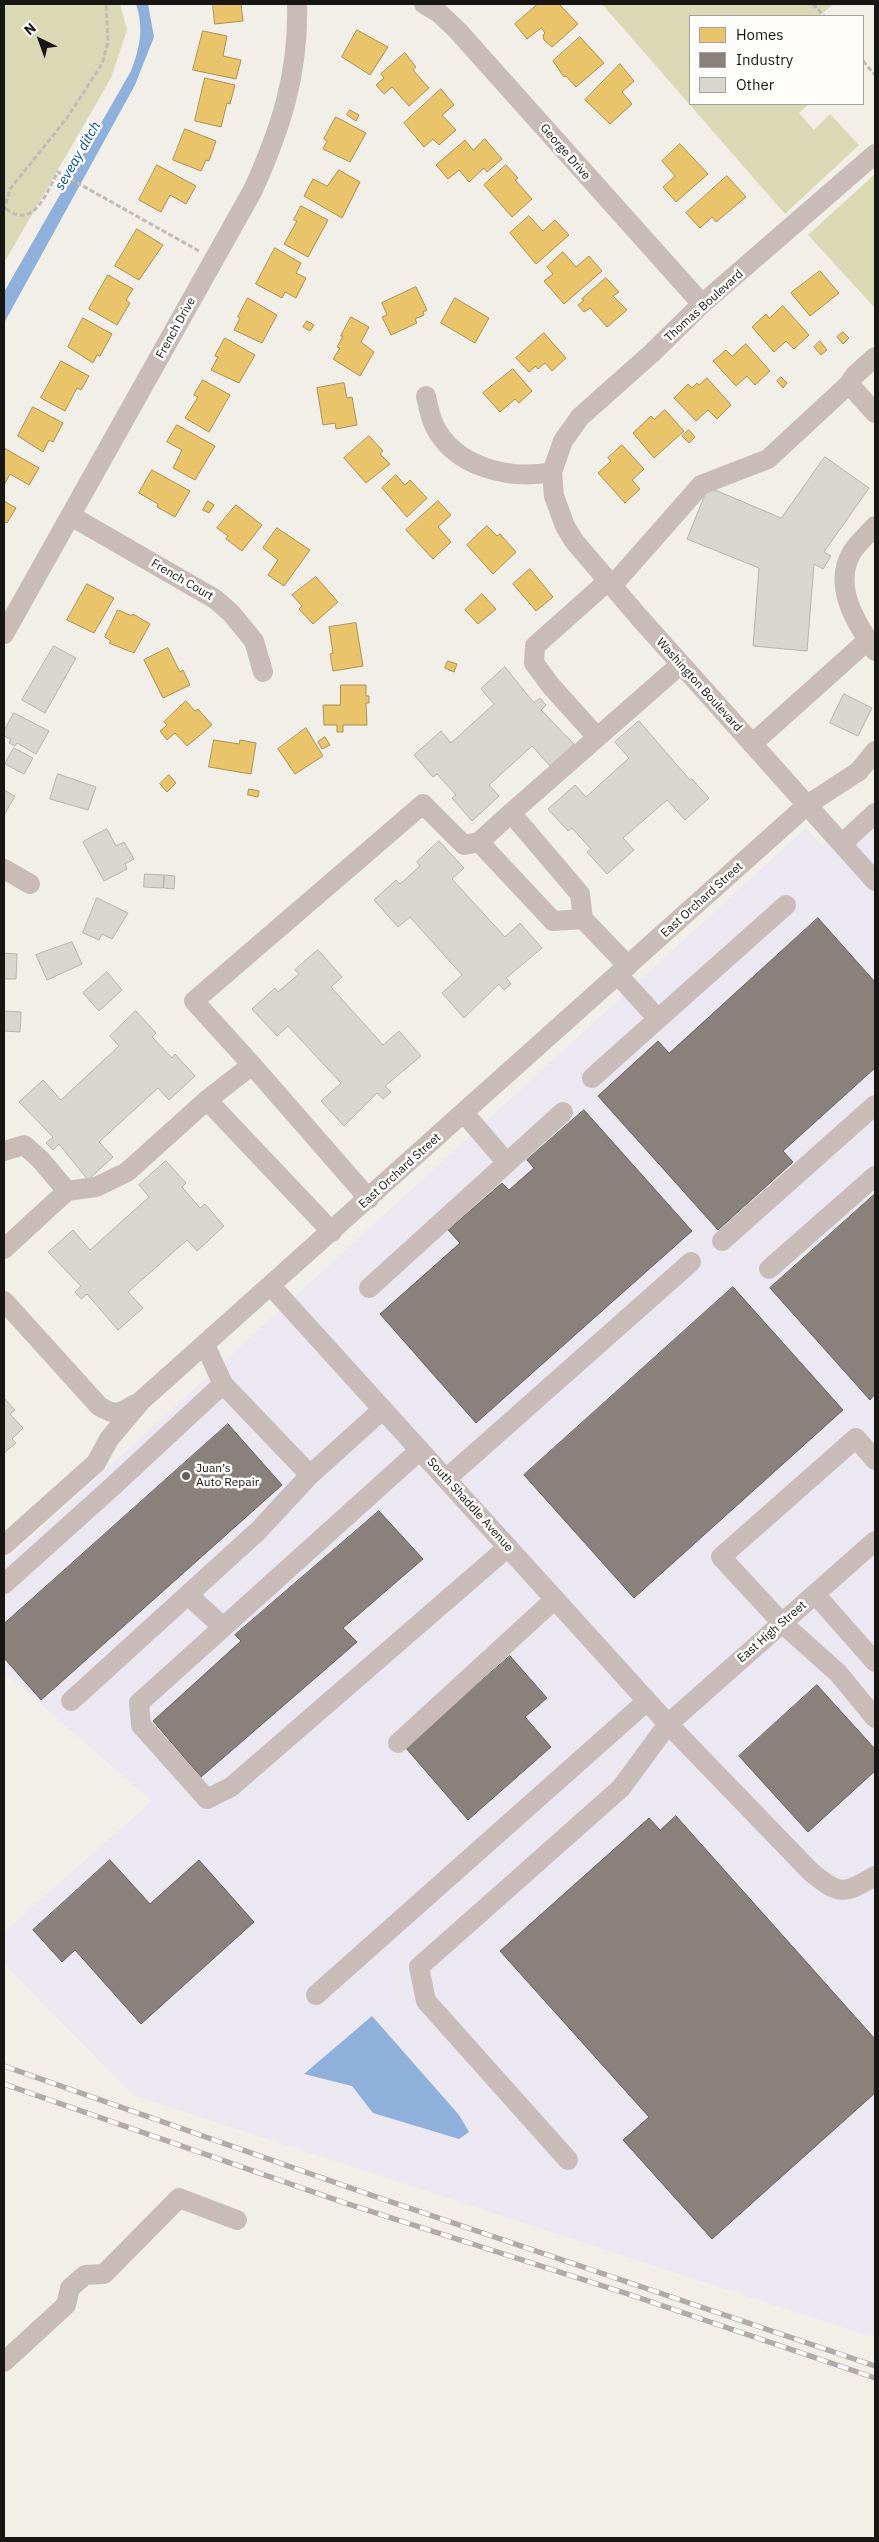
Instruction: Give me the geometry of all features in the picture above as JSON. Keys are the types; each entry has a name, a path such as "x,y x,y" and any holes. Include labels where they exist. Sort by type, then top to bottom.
{"street":[{"name":"French Drive","path":"4,634 253,190 274,145 287,104 294,64 297,4"},
{"name":"George Drive","path":"424,4 439,13 458,31 702,304"},
{"name":"Thomas Boulevard","path":"552,472 563,441 580,417 652,353 702,304 875,154"},
{"path":"597,737 550,686 534,662 535,646 610,583 701,485 768,459 849,384 855,375 875,356"},
{"path":"849,384 875,413"},
{"path":"426,396 435,428 454,450 476,465 502,473 536,476 552,472"},
{"name":"Washington Boulevard","path":"552,472 554,496 574,541 752,744 842,844 873,875"},
{"name":"French Court","path":"71,516 215,599 231,613 254,641 263,672"},
{"path":"752,744 871,646 852,612 843,587 852,552 875,526"},
{"path":"369,1199 194,1001 423,804 464,845 478,842 681,664"},
{"name":"East Orchard Street","path":"8,1534 96,1463 109,1439 141,1401 369,1199 807,805 859,771 875,751"},
{"path":"511,813 580,894 583,919 658,1018"},
{"path":"842,844 875,813"},
{"path":"478,842 553,921 583,919"},
{"path":"4,869 30,884"},
{"path":"592,1078 786,905"},
{"path":"4,1249 67,1191 96,1187 127,1172 207,1100 252,1065"},
{"path":"207,1100 332,1232"},
{"path":"722,1242 875,1105"},
{"path":"369,1288 563,1112"},
{"path":"464,1113 507,1163"},
{"path":"4,1151 24,1145 40,1159 67,1191"},
{"path":"770,1269 875,1176"},
{"path":"446,1479 691,1262"},
{"name":"South Shaddle Avenue","path":"271,1286 668,1724 811,1872 830,1888 849,1891 875,1876"},
{"path":"4,1301 99,1406 111,1413 118,1414 141,1401"},
{"path":"204,1345 224,1384 310,1475"},
{"path":"4,1584 224,1384"},
{"path":"71,1701 258,1531 310,1475 383,1409"},
{"path":"875,1460 856,1438 721,1557 782,1623 838,1673 875,1718"},
{"path":"420,1450 139,1703 142,1725 207,1799 231,1787 508,1546"},
{"name":"East High Street","path":"568,2160 426,2001 419,1967 621,1788 668,1724 875,1541"},
{"path":"814,1594 875,1662"},
{"path":"188,1595 223,1627"},
{"path":"398,1743 555,1599"},
{"path":"316,1995 647,1701"},
{"path":"4,2362 66,2305 70,2288 85,2274 104,2274 179,2198 237,2220"}],"path":[{"path":"106,4 108,42 102,64 67,118 10,189 5,210 27,216 36,211 58,172 214,260"},
{"path":"812,4 823,15"},
{"path":"864,62 875,75"}],"shaded area":[{"path":"875,799 875,2338 133,2095 4,1964 4,1932 152,1801 4,1672 4,1563 806,828 822,846"}],"green space":[{"path":"4,4 120,4 127,30 111,78 4,263"},
{"path":"602,4 834,4 820,15 689,15 689,104"},
{"path":"690,105 808,105 799,113 814,130 830,114 859,145 785,214"},
{"path":"875,174 875,308 808,235"}],"water":[{"path":"136,4 148,4 154,37 135,85 4,323 4,292 131,71 140,38 140,21"},
{"path":"372,2016 459,2115 469,2132 459,2139 373,2113 352,2086 304,2074"}],"building: Homes":[{"path":"213,4 241,4 243,21 215,24"},
{"path":"538,4 559,4 578,24 552,47 544,40 543,35 545,33 541,28 527,39 515,24"},
{"path":"357,30 388,47 370,75 342,57"},
{"path":"203,31 227,36 223,56 241,60 236,79 193,70"},
{"path":"580,37 604,63 576,87 566,76 564,77 553,61"},
{"path":"405,53 416,67 413,70 429,88 409,106 392,87 384,94 376,85 384,78 381,74"},
{"path":"620,64 634,81 622,92 632,104 610,124 585,100"},
{"path":"205,78 235,85 230,104 227,103 221,127 195,121"},
{"path":"441,89 454,105 442,115 456,130 439,145 433,139 424,147 404,123"},
{"path":"350,110 359,115 356,121 347,115"},
{"path":"336,117 366,133 350,162 323,149 327,141 324,139"},
{"path":"185,129 216,141 209,161 206,160 201,171 173,160"},
{"path":"485,139 502,159 487,172 484,168 469,182 459,170 448,179 436,165 465,140 473,150"},
{"path":"680,144 708,174 676,202 663,187 675,176 662,161"},
{"path":"157,165 196,186 186,204 170,195 161,212 139,200"},
{"path":"506,165 518,178 515,180 532,199 512,217 484,185"},
{"path":"339,170 360,182 342,218 304,196 313,179 327,186"},
{"path":"727,176 746,197 716,222 712,217 700,228 686,213"},
{"path":"301,206 328,220 308,257 284,244 297,221 294,220"},
{"path":"529,216 543,231 555,220 569,235 536,264 510,233"},
{"path":"137,229 163,245 139,280 115,266"},
{"path":"275,248 301,263 296,273 306,278 296,298 285,292 282,298 256,284"},
{"path":"563,252 576,267 589,256 602,271 564,304 544,281 553,274 547,267"},
{"path":"820,271 839,293 810,316 791,293"},
{"path":"108,275 133,289 126,300 130,303 117,325 89,309"},
{"path":"606,278 619,292 613,296 627,310 607,327 590,308 584,312 578,305 584,300 582,299"},
{"path":"416,287 427,310 423,312 424,315 415,319 417,323 391,335 382,317 387,315 382,303"},
{"path":"248,298 277,315 262,343 234,330 240,318 238,317"},
{"path":"455,298 489,318 475,343 441,323"},
{"path":"783,306 809,335 794,349 786,341 774,352 752,327 766,314 769,318"},
{"path":"351,317 369,327 361,342 374,352 360,376 333,359 340,348 337,347"},
{"path":"83,318 112,334 100,356 97,355 93,363 68,347"},
{"path":"307,321 314,325 310,331 303,327"},
{"path":"843,332 849,338 843,344 837,337"},
{"path":"544,333 566,358 552,371 545,363 538,369 536,366 529,372 516,358"},
{"path":"225,338 255,355 239,383 211,370 218,357 215,356"},
{"path":"820,341 827,350 821,355 814,347"},
{"path":"746,344 770,371 755,385 747,376 736,386 713,361 726,350 732,356"},
{"path":"61,361 89,376 81,390 77,388 65,411 41,398"},
{"path":"513,369 532,391 519,403 515,399 500,412 483,393"},
{"path":"781,377 787,383 783,388 777,381"},
{"path":"707,378 731,405 717,419 708,410 696,421 674,398 688,384 692,388"},
{"path":"203,380 230,395 209,432 185,418 198,397 194,395"},
{"path":"344,383 347,398 352,397 357,425 336,429 335,423 323,425 317,388"},
{"path":"33,407 63,423 53,442 49,440 43,452 18,436"},
{"path":"665,410 684,431 654,458 633,433 651,416 654,419"},
{"path":"177,425 215,446 195,480 173,468 182,450 167,442"},
{"path":"689,430 695,437 689,443 682,436"},
{"path":"369,436 383,451 380,454 390,464 366,483 344,458"},
{"path":"622,445 644,469 632,480 640,489 625,503 598,473 611,461 608,458"},
{"path":"4,448 39,468 29,485 10,474 4,485"},
{"path":"152,470 190,491 175,517 157,507 158,504 139,493"},
{"path":"396,475 405,485 410,480 427,498 407,517 382,488"},
{"path":"4,501 16,508 7,523 4,522"},
{"path":"208,501 214,505 209,513 203,510"},
{"path":"438,501 451,515 438,527 451,542 433,559 406,530"},
{"path":"236,505 262,525 242,551 226,539 228,536 217,528"},
{"path":"487,526 497,536 500,534 516,552 493,574 467,545"},
{"path":"277,528 310,550 284,586 268,575 278,560 263,548"},
{"path":"530,569 553,597 536,611 513,584"},
{"path":"316,577 338,602 313,624 299,609 302,606 292,595"},
{"path":"87,584 114,598 94,633 67,620"},
{"path":"482,594 496,609 478,624 465,610"},
{"path":"118,610 132,616 133,614 150,624 134,653 109,643 111,641 105,637"},
{"path":"356,623 363,666 333,671 330,654 333,653 329,627"},
{"path":"168,648 180,672 183,670 190,685 163,698 144,660"},
{"path":"448,661 457,664 454,672 445,668"},
{"path":"341,685 366,685 366,696 369,696 369,703 366,703 367,725 343,725 343,732 337,732 337,725 324,725 323,705 340,705"},
{"path":"186,701 195,711 198,709 212,725 187,746 175,733 167,740 160,731 167,725 164,722"},
{"path":"306,728 323,756 295,774 278,749"},
{"path":"325,737 330,745 322,749 318,742"},
{"path":"214,740 239,744 240,740 256,743 251,774 209,767"},
{"path":"169,775 176,783 167,792 160,784"},
{"path":"249,789 259,791 258,797 248,795"}],"building: Industry":[{"path":"818,918 875,982 875,1068 783,1151 793,1162 718,1230 598,1096 658,1041 669,1053"},
{"path":"584,1110 692,1231 476,1423 380,1314 460,1243 448,1230 502,1183 509,1190 534,1168 527,1160"},
{"path":"875,1194 875,1394 870,1400 770,1288"},
{"path":"733,1287 843,1410 634,1598 524,1475"},
{"path":"228,1424 282,1485 41,1700 4,1658 4,1624"},
{"path":"379,1511 423,1559 343,1628 357,1642 201,1777 153,1721 241,1641 235,1635"},
{"path":"510,1656 547,1698 525,1717 551,1747 468,1820 405,1747"},
{"path":"817,1685 875,1749 875,1771 808,1832 739,1756"},
{"path":"676,1816 875,2039 875,2093 712,2239 623,2140 649,2117 500,1951 649,1818 660,1830"},
{"path":"110,1860 150,1904 199,1860 254,1922 141,2024 75,1950 62,1962 33,1930"}],"building: Other":[{"path":"825,457 869,488 824,552 831,556 823,569 814,564 807,651 753,646 759,568 687,539 708,487 781,518"},
{"path":"54,646 76,658 45,713 22,700"},
{"path":"505,667 534,703 540,698 546,705 541,710 574,744 550,766 532,746 489,785 499,796 472,821 452,798 456,795 437,774 433,777 414,755 441,731 451,743 494,704 481,689"},
{"path":"844,694 872,708 858,736 830,723"},
{"path":"14,713 49,731 36,754 17,743 15,746 9,743 11,739 4,736 4,731"},
{"path":"639,721 690,780 692,779 709,798 685,820 667,800 623,838 634,850 607,874 587,852 591,849 572,828 568,831 548,809 575,785 586,797 629,758 615,742"},
{"path":"14,748 33,758 24,774 5,764"},
{"path":"58,774 96,787 88,810 50,799"},
{"path":"4,790 15,796 4,815"},
{"path":"107,829 116,846 124,842 134,859 125,864 127,869 104,881 83,842"},
{"path":"439,841 464,868 452,879 505,937 520,923 542,948 506,978 511,984 504,990 499,984 464,1018 442,993 462,975 410,917 398,927 374,900 396,880 400,884 420,866 417,862"},
{"path":"145,874 164,875 163,888 144,887"},
{"path":"165,875 175,876 174,889 164,888"},
{"path":"97,898 128,913 112,939 102,934 99,940 83,933"},
{"path":"72,942 82,964 47,980 36,955"},
{"path":"318,950 342,977 331,987 383,1045 399,1031 421,1056 385,1086 391,1092 383,1099 377,1093 344,1126 321,1101 341,1083 288,1026 277,1036 252,1009 275,988 278,992 299,974 295,970"},
{"path":"4,953 17,954 16,979 4,979"},
{"path":"107,972 122,990 99,1011 83,993"},
{"path":"4,1011 21,1012 20,1032 4,1031"},
{"path":"136,1011 156,1033 152,1037 172,1058 175,1054 195,1076 169,1100 158,1088 99,1142 113,1157 88,1180 59,1144 53,1150 46,1143 53,1137 19,1102 43,1080 61,1100 119,1046 110,1036"},
{"path":"166,1161 186,1183 182,1187 200,1208 205,1204 224,1226 197,1251 187,1240 128,1292 143,1308 118,1330 87,1294 81,1299 75,1292 81,1286 48,1252 73,1230 90,1250 149,1197 139,1185"},
{"path":"4,1398 15,1410 10,1414 23,1428 12,1439 16,1443 4,1453"}],"railway":[{"path":"4,2066 365,2193 875,2366"},
{"path":"4,2084 345,2203 628,2294 875,2378"}],"place":[{"name":"Juan’s Auto Repair","path":"186,1476"}],"water label":[{"name":"seveay ditch","path":"78,156"}]}
